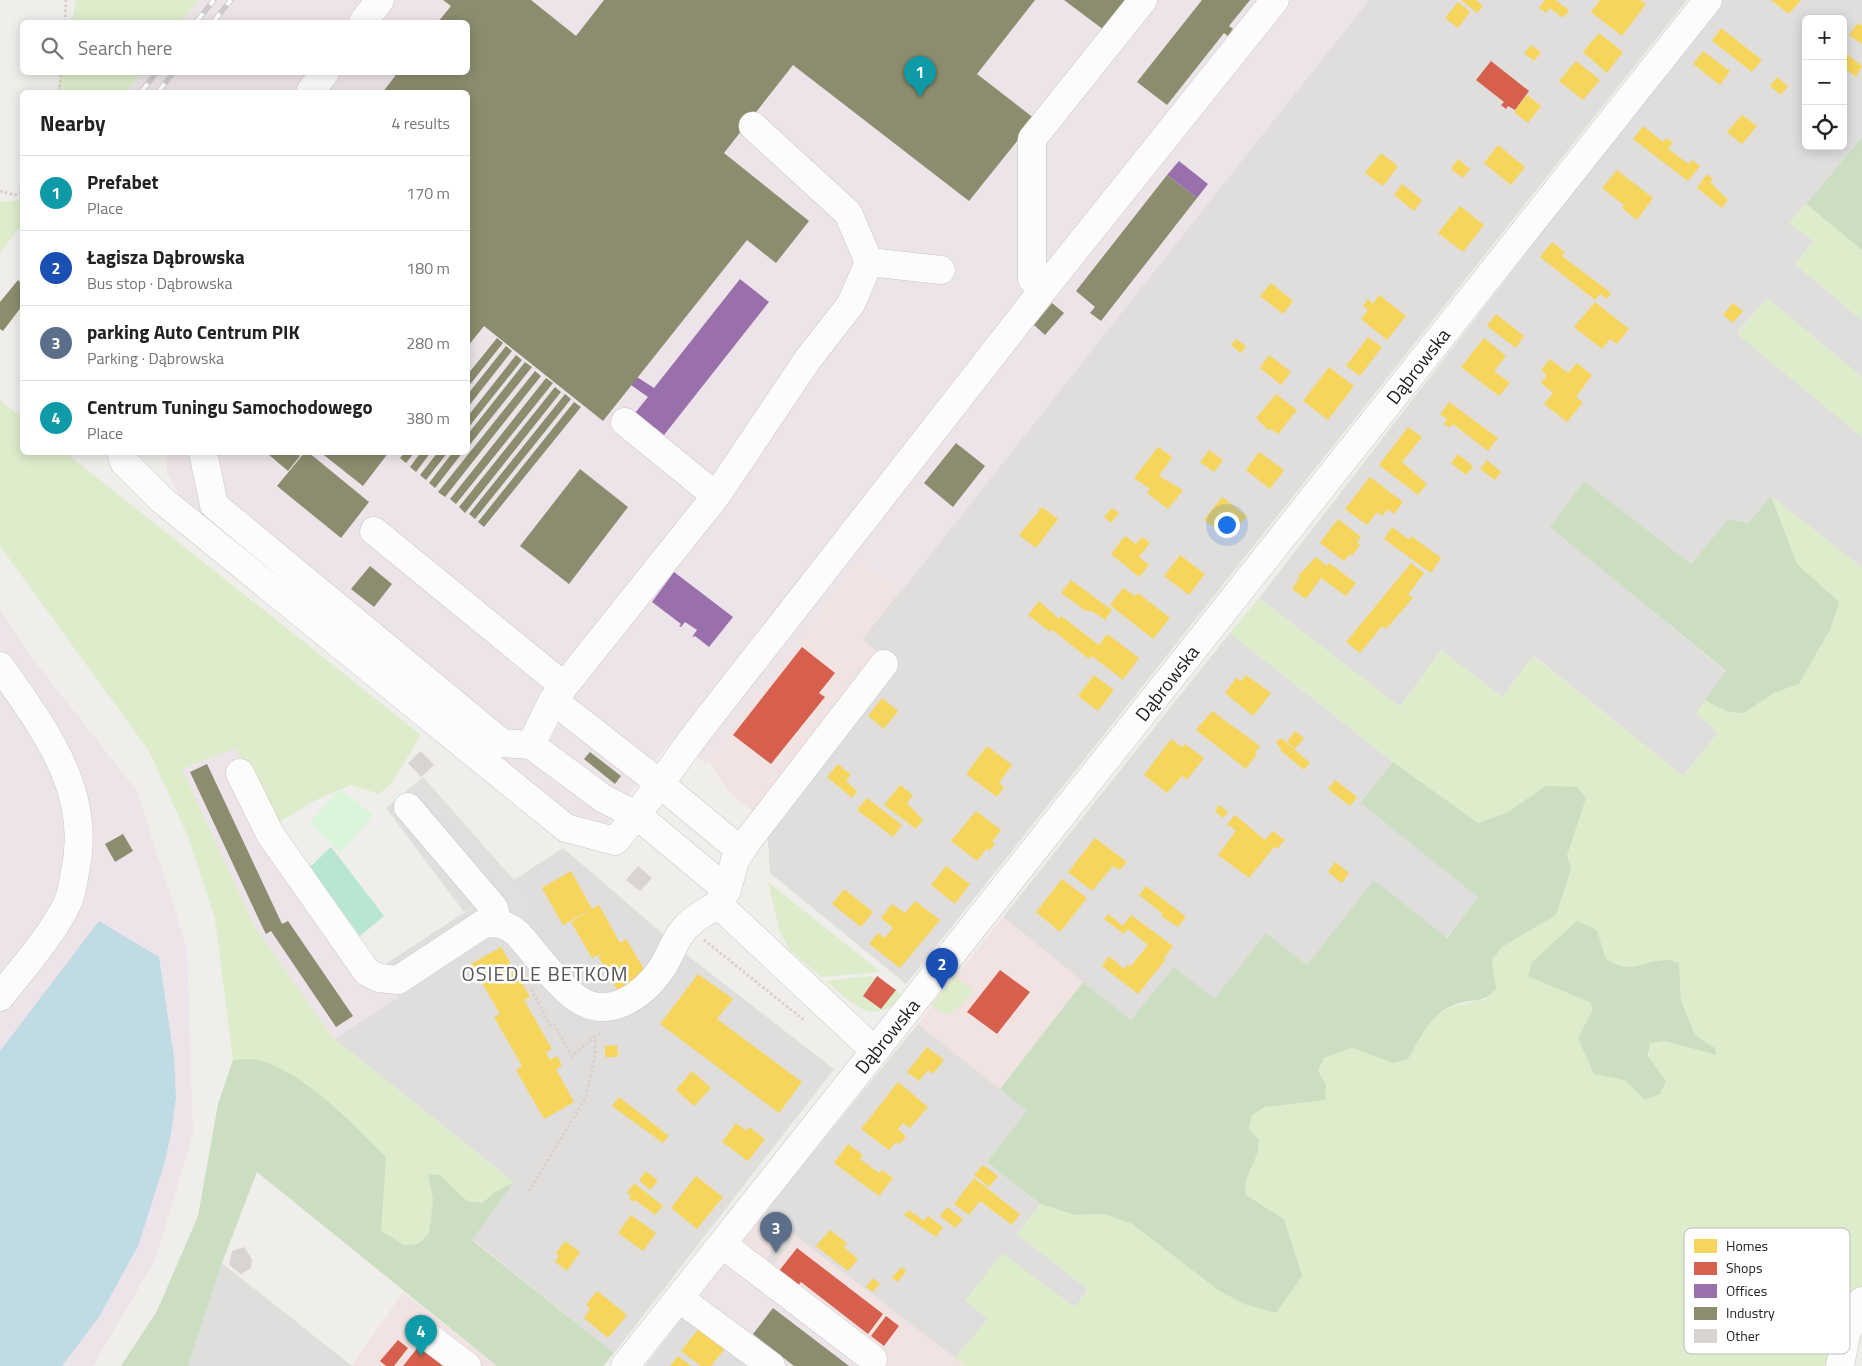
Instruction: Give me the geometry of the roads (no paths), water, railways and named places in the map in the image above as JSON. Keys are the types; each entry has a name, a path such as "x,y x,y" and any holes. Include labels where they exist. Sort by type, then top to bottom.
{"street":[{"path":"365,20 380,0"},
{"path":"1043,290 1032,279 1032,139 1143,0"},
{"path":"122,455 124,462 162,500 566,828 615,840 638,816 659,783 1043,290 1275,0"},
{"name":"Dąbrowska","path":"625,1366 1708,0"},
{"path":"312,90 323,75"},
{"path":"532,745 559,693 716,496 808,359 851,304 869,262 848,212 753,126"},
{"path":"869,262 941,270"},
{"path":"625,422 716,496"},
{"path":"204,455 214,505 502,743 532,745 604,799 638,816 875,1050"},
{"path":"374,531 659,783 741,851"},
{"path":"240,773 270,834 367,972 379,978 398,980 483,924 497,922 509,926 517,933 577,999 598,1007 614,1007 626,1002 646,989 662,968 686,926 722,897 735,860 741,851 884,664"},
{"path":"0,666 42,727 69,777 78,812 80,852 69,899 53,929 0,997"},
{"path":"408,807 494,908 497,922"},
{"path":"722,1244 872,1359"},
{"path":"679,1298 771,1366"},
{"path":"1850,1326 1862,1300"},
{"path":"426,1334 467,1366"}],"water":[{"path":"99,921 159,957 174,1057 176,1097 171,1134 164,1165 138,1246 99,1317 62,1366 0,1366 0,1051"}],"railway":[{"path":"198,20 214,0"},
{"path":"215,20 231,0"},
{"path":"143,90 155,75"},
{"path":"160,90 172,75"}],"place":[{"name":"Prefabet","path":"920,97"},
{"name":"Łagisza Dąbrowska","path":"942,989"},
{"name":"parking Auto Centrum PIK","path":"776,1253"},
{"name":"Centrum Tuningu Samochodowego","path":"421,1356"}],"district":[{"name":"OSIEDLE BETKOM","path":"545,974"}]}
